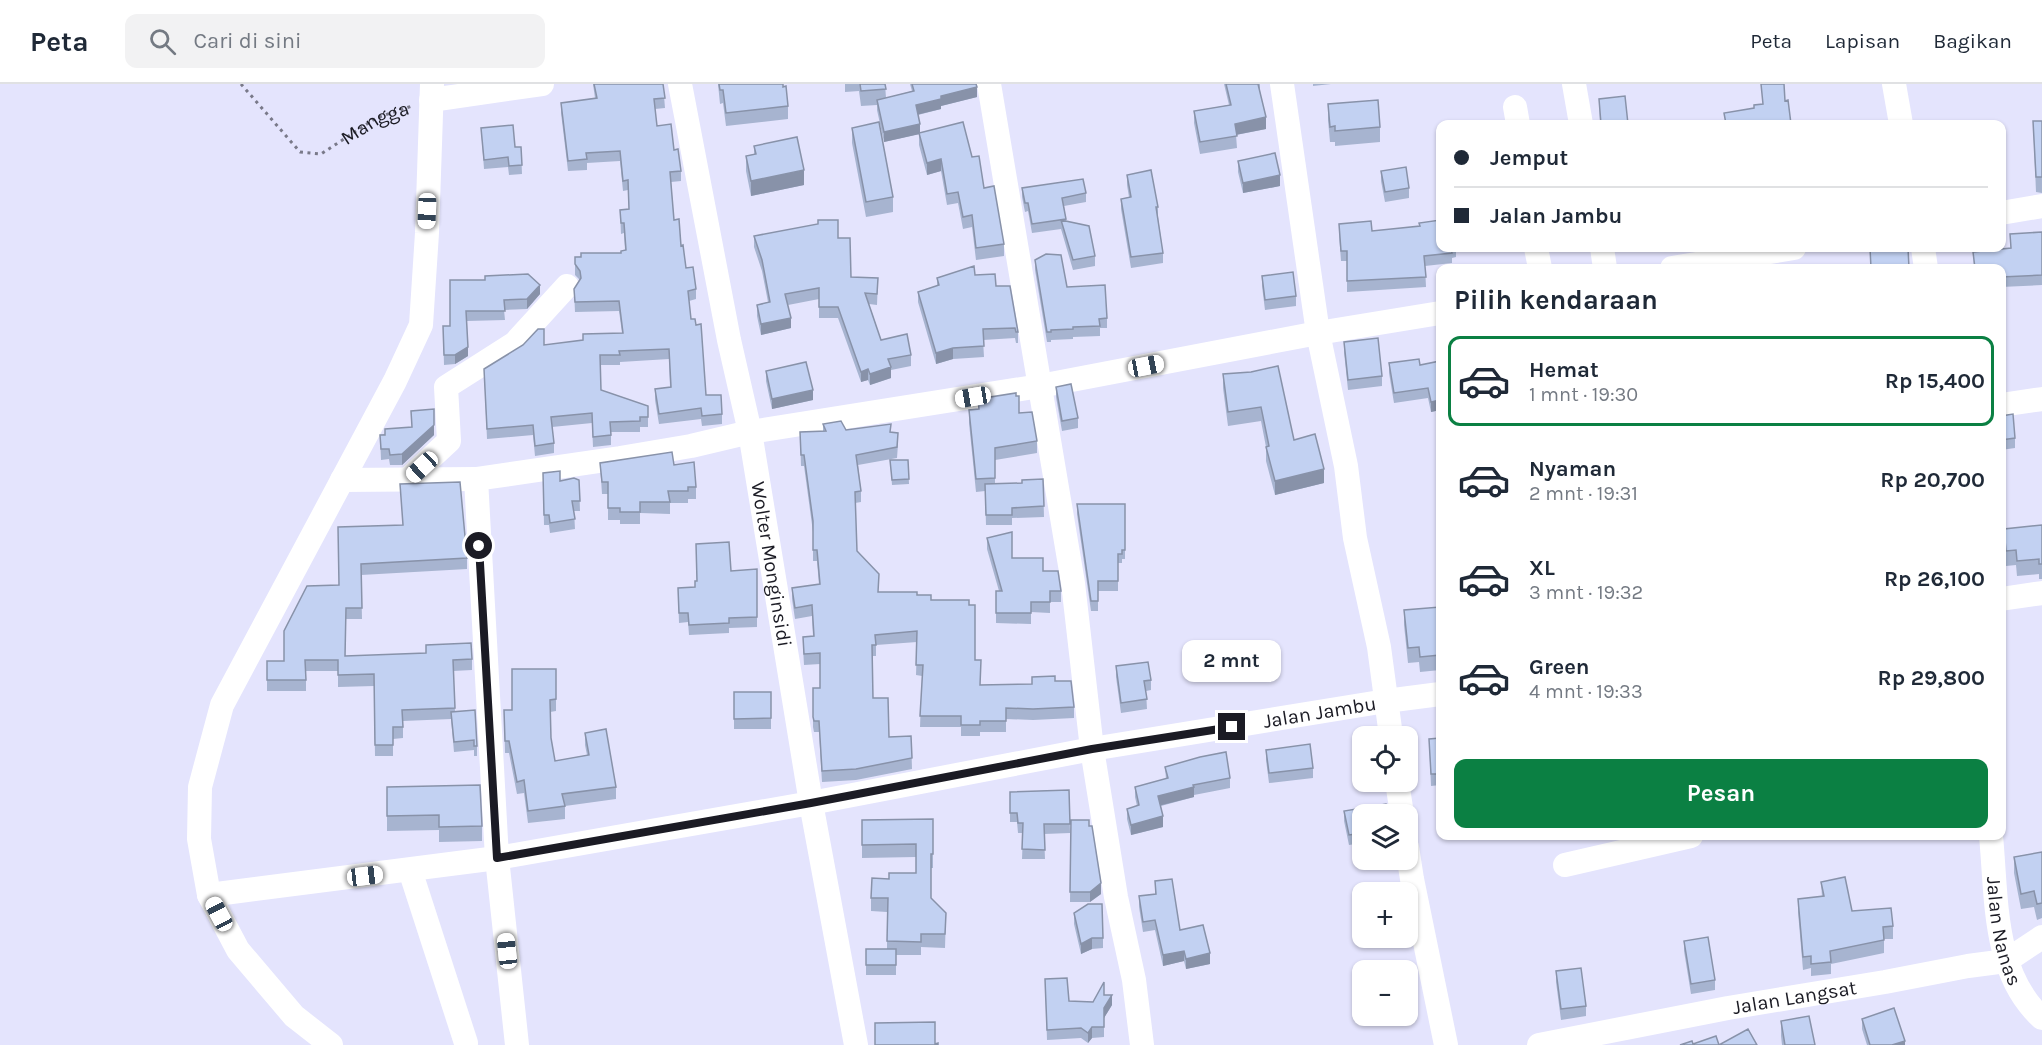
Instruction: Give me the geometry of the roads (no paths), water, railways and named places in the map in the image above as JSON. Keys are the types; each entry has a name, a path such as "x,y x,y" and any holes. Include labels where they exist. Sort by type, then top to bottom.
{"street":[{"name":"Mangga","path":"431,92 542,84"},
{"name":"Wolter Monginsidi","path":"680,84 729,340 750,432 811,803 855,1045"},
{"path":"989,84 1073,583 1092,749 1116,897 1134,980 1142,1045"},
{"path":"1282,84 1318,333 1346,466 1355,538 1379,646 1390,726"},
{"path":"1574,84 1580,120"},
{"path":"1894,84 1900,120"},
{"path":"331,1045 294,1016 238,950 209,896 199,839 200,787 222,705 395,381 421,325 427,233 431,92"},
{"path":"2006,212 2042,206"},
{"path":"1696,264 1770,252"},
{"path":"408,479 449,441 446,387 515,343 567,286"},
{"path":"342,480 476,479 670,450 750,432 1040,386 1318,333 1436,314"},
{"path":"2006,404 2042,399"},
{"path":"476,479 497,858 517,1045"},
{"path":"2006,598 2042,593"},
{"name":"Jalan Jambu","path":"209,896 497,858 811,803 1092,749 1386,700 1436,694"},
{"path":"1565,865 1674,840"},
{"name":"Jalan Nanas","path":"1991,840 2000,930 2006,961 2020,990 2042,1017"},
{"path":"410,870 466,1043"},
{"path":"1411,870 1446,1045"},
{"name":"Jalan Langsat","path":"1539,1045 1728,1008 2006,961 2042,937"}]}
